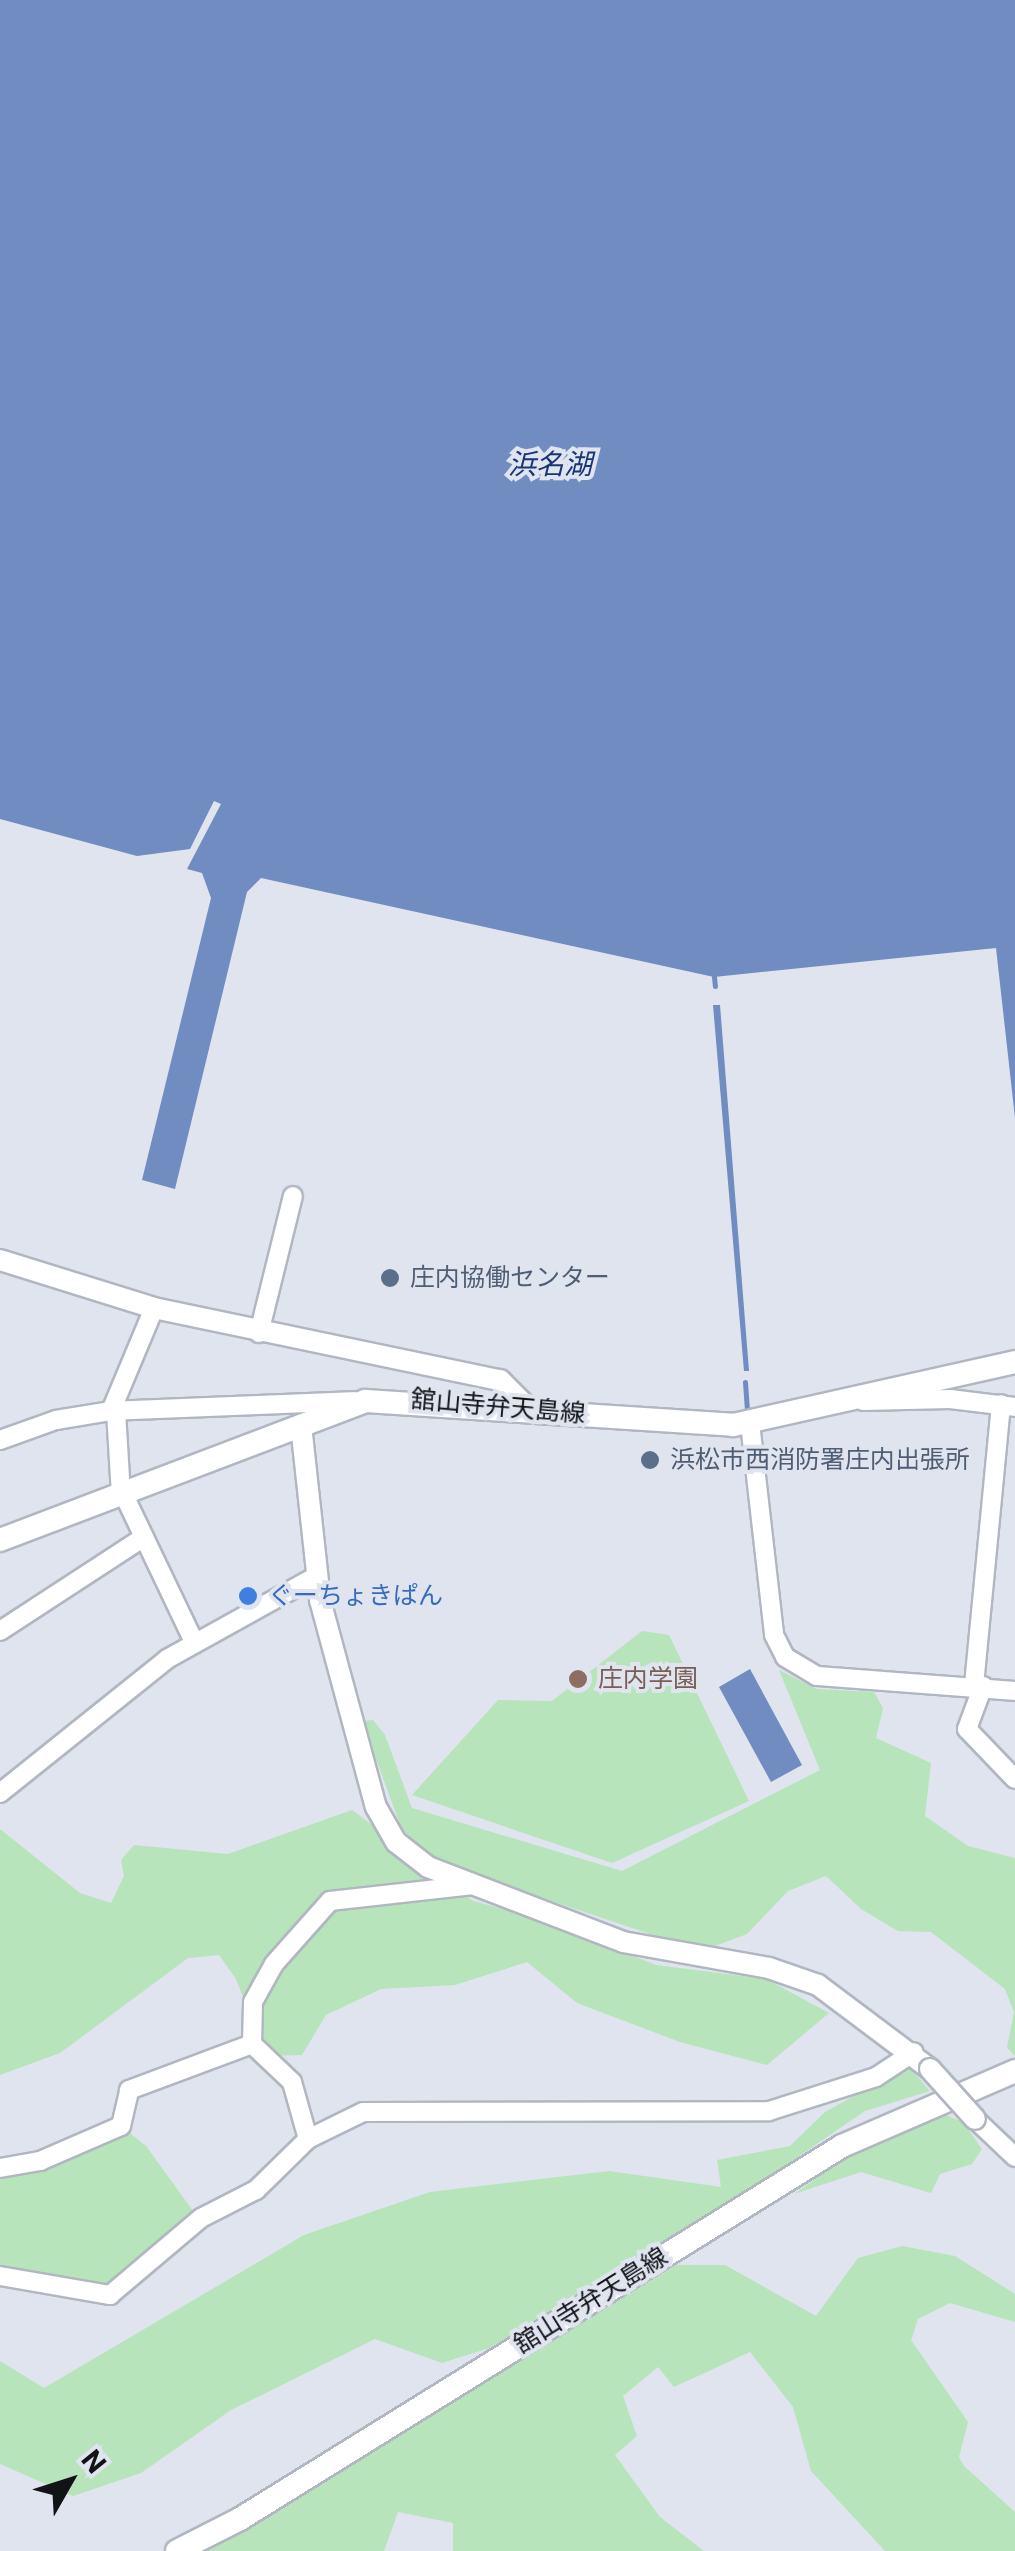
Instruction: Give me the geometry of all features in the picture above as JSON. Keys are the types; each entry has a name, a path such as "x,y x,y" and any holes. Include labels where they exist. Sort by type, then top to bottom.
{"main road":[{"name":"舘山寺弁天島線","path":"0,1540 365,1400 750,1423 853,1399 926,1392 1015,1362"},
{"name":"舘山寺弁天島線","path":"177,2551 240,2520 842,2146 1015,2071"}],"street":[{"path":"258,1333 292,1196"},
{"path":"0,1260 154,1308 258,1333 500,1380 529,1409"},
{"path":"154,1308 114,1411 122,1493 194,1642"},
{"path":"926,1392 1008,1405 979,1686 967,1728 1015,1779"},
{"path":"0,1440 56,1420 114,1411 365,1400"},
{"path":"750,1423 774,1635 785,1657 816,1676 1015,1691"},
{"path":"301,1425 315,1577 381,1820 417,1860 639,1947 794,1975 841,1997 914,2052 974,2119 1015,2157"},
{"path":"0,1631 144,1538"},
{"path":"0,1793 88,1716 194,1642 315,1577"},
{"path":"308,2138 292,2082 252,2044 253,2002 304,1923 330,1901 473,1885"},
{"path":"0,2168 40,2161 121,2126 128,2090 252,2044"},
{"path":"0,2276 110,2295 201,2218 256,2190 308,2138 350,2117 381,2111 770,2111 876,2077 914,2052"}],"green space":[{"path":"642,1631 669,1635 749,1801 612,1863 412,1795 498,1700 552,1701"},
{"path":"779,1670 817,1689 874,1692 883,1708 876,1738 931,1763 925,1816 968,1846 1015,1858 1015,2056 1007,2048 1014,2012 1005,1989 931,1932 898,1931 861,1909 826,1876 788,1891 747,1934 715,1946 653,1935 426,1859 405,1838 362,1721 373,1720 385,1735 412,1808 622,1871 820,1770"},
{"path":"352,1810 473,1901 533,1917 656,1965 766,1979 829,2013 767,2065 680,2042 577,2003 527,1962 455,1985 381,1989 326,2015 302,2055 266,2056 236,1979 219,1955 188,1958 60,2053 0,2075 0,1829 80,1893 111,1903 124,1876 121,1860 134,1845 228,1854"},
{"path":"908,2066 930,2091 865,2111 714,2214 489,2348 442,2363 375,2339 231,2410 141,2473 73,2496 0,2464 0,2361 44,2388 304,2235 430,2192 609,2171 721,2187 717,2160 790,2146 825,2112"},
{"path":"941,2113 963,2122 982,2149 972,2164 940,2174 931,2193 861,2172 794,2194 848,2156"},
{"path":"121,2126 146,2146 196,2215 94,2296 0,2276 0,2167"},
{"path":"902,2246 955,2256 1015,2294 1015,2322 950,2303 918,2319 911,2340 968,2422 959,2457 964,2466 1015,2512 1015,2551 885,2551 811,2471 793,2407 750,2352 674,2387 658,2367 623,2396 637,2436 615,2455 660,2517 704,2551 453,2551 453,2523 398,2512 384,2551 207,2551 677,2265 725,2265 816,2316 858,2258"}],"water":[{"name":"浜名湖","path":"0,0 1015,0 1015,1118 996,948 714,977 261,878 247,892 175,1189 142,1180 211,898 202,873 187,869 221,804 214,801 190,849 137,856 0,819"},
{"path":"713,1005 720,1005 749,1371 744,1371"},
{"path":"750,1669 802,1765 771,1782 719,1687"}],"waterway":[{"path":"714,977 715,986"},
{"path":"745,1382 747,1411"}],"place":[{"name":"庄内協働センター","path":"390,1278"},
{"name":"浜松市西消防署庄内出張所","path":"650,1460"},
{"name":"ぐーちょきぱん","path":"248,1596"},
{"name":"庄内学園","path":"578,1679"}]}
